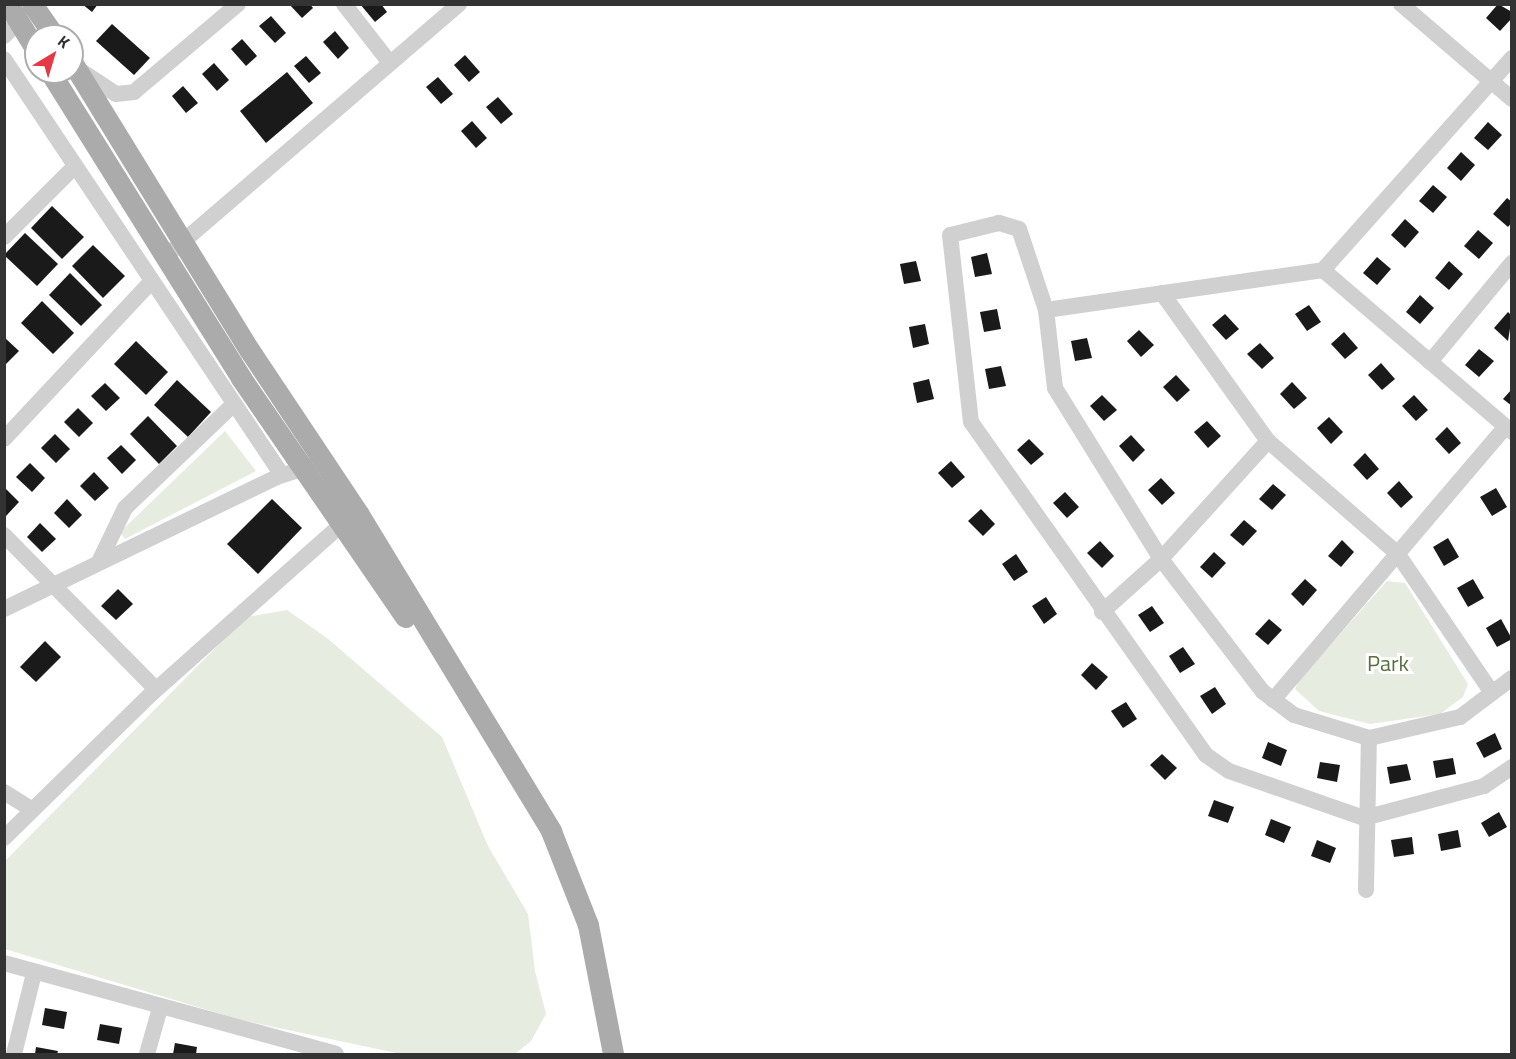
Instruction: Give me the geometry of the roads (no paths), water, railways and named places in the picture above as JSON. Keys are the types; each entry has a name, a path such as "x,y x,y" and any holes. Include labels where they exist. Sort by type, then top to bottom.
{"main road":[{"path":"22,13 37,24"},
{"path":"84,81 184,241 314,465 558,844 588,925 614,1054"},
{"path":"58,84 165,257 314,465 343,523 513,782 556,862 582,936 604,1054"}],"street":[{"path":"84,72 116,94 134,92 238,4"},
{"path":"344,4 390,63"},
{"path":"165,257 459,4"},
{"path":"1401,4 1512,99"},
{"path":"1046,310 1323,270 1512,58"},
{"path":"4,59 282,475"},
{"path":"4,237 75,166"},
{"path":"1512,678 1460,717 1369,738 1294,715 1272,700 1161,559 1055,388 1046,310 1019,229 999,223 950,235 972,422 1102,612 1206,755 1229,771 1364,818 1484,786 1512,767"},
{"path":"1430,362 1512,263"},
{"path":"1272,700 1397,553 1508,430 1323,270"},
{"path":"4,439 152,282"},
{"path":"1162,293 1268,441 1397,553 1492,693"},
{"path":"99,562 125,508 234,404"},
{"path":"1102,612 1161,559 1268,441"},
{"path":"4,609 282,475 314,465"},
{"path":"4,838 31,809 156,689 343,523"},
{"path":"4,534 56,583 156,689"},
{"path":"1366,891 1364,818 1369,738"},
{"path":"4,792 31,809"},
{"path":"4,963 160,1008 282,1048 336,1054"},
{"path":"14,1054 34,973"},
{"path":"147,1054 160,1008"}],"park label":[{"name":"Park","path":"1388,664"}]}
